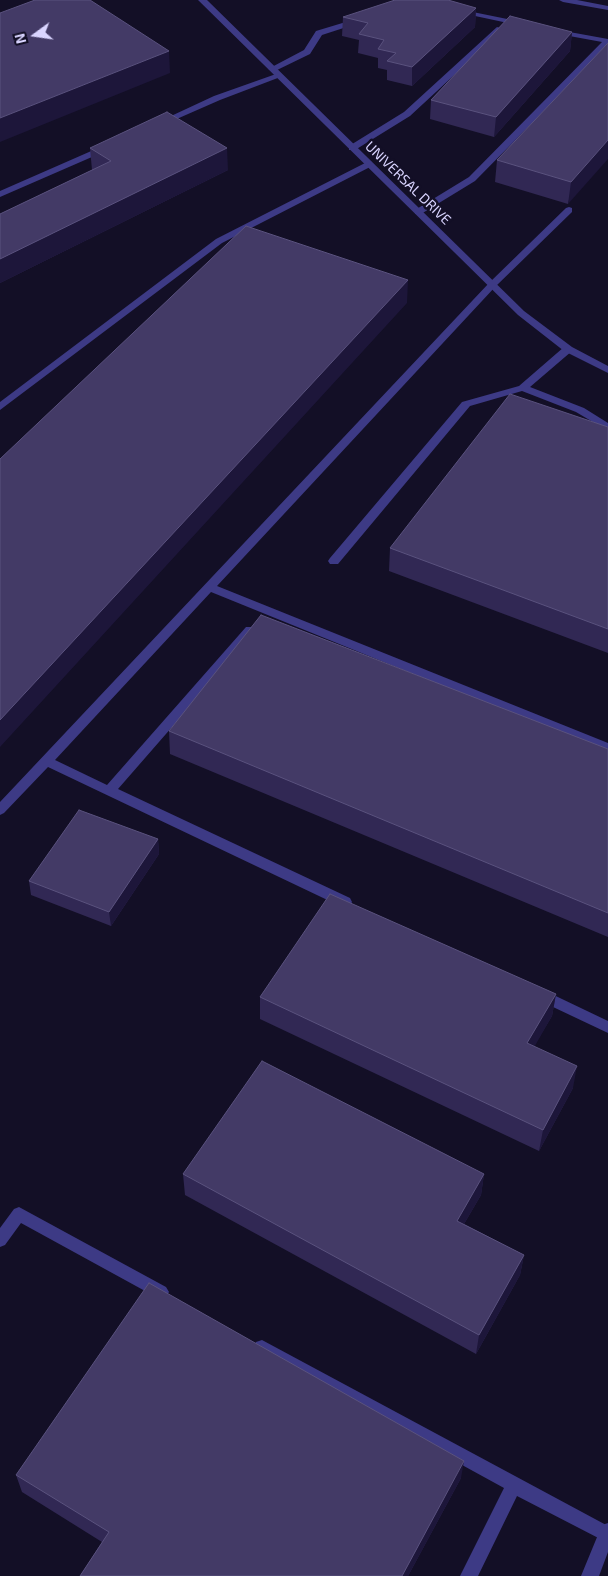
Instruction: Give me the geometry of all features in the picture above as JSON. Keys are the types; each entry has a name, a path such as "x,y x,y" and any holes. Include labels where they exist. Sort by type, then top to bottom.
{"street":[{"name":"UNIVERSAL DRIVE","path":"202,0 521,313 568,350 608,370"},
{"path":"563,0 608,8"},
{"path":"418,212 472,179 608,41 453,10"},
{"path":"272,69 307,52 319,34 365,18"},
{"path":"352,148 407,114 508,21"},
{"path":"154,126 217,98 279,76"},
{"path":"0,194 118,142"},
{"path":"0,406 219,241 369,164"},
{"path":"0,810 492,285 569,210"},
{"path":"334,561 466,404 523,388 568,350"},
{"path":"523,388 580,410 608,428"},
{"path":"209,587 608,748"},
{"path":"110,790 267,611"},
{"path":"46,761 359,908"},
{"path":"528,988 608,1026"},
{"path":"0,1240 19,1214 175,1300"},
{"path":"245,1338 514,1485 607,1533 590,1576"},
{"path":"469,1576 514,1485"}],"building":[{"path":"35,0 90,0 169,51 0,118 0,13"},
{"path":"395,0 448,0 476,8 412,67 387,61 396,53 378,49 384,40 359,34 368,23 343,17"},
{"path":"510,16 572,32 496,117 431,100"},
{"path":"608,43 608,140 571,182 497,160"},
{"path":"167,112 227,148 0,259 0,214 111,161 90,148"},
{"path":"246,226 408,280 0,720 0,459"},
{"path":"510,394 608,427 608,629 390,548"},
{"path":"261,615 608,749 608,913 169,731"},
{"path":"79,810 158,839 109,912 29,881"},
{"path":"330,894 556,994 527,1043 577,1066 543,1130 260,997"},
{"path":"262,1061 484,1174 457,1221 524,1255 479,1335 183,1174"},
{"path":"149,1283 464,1461 402,1576 80,1576 109,1532 16,1475"}]}
